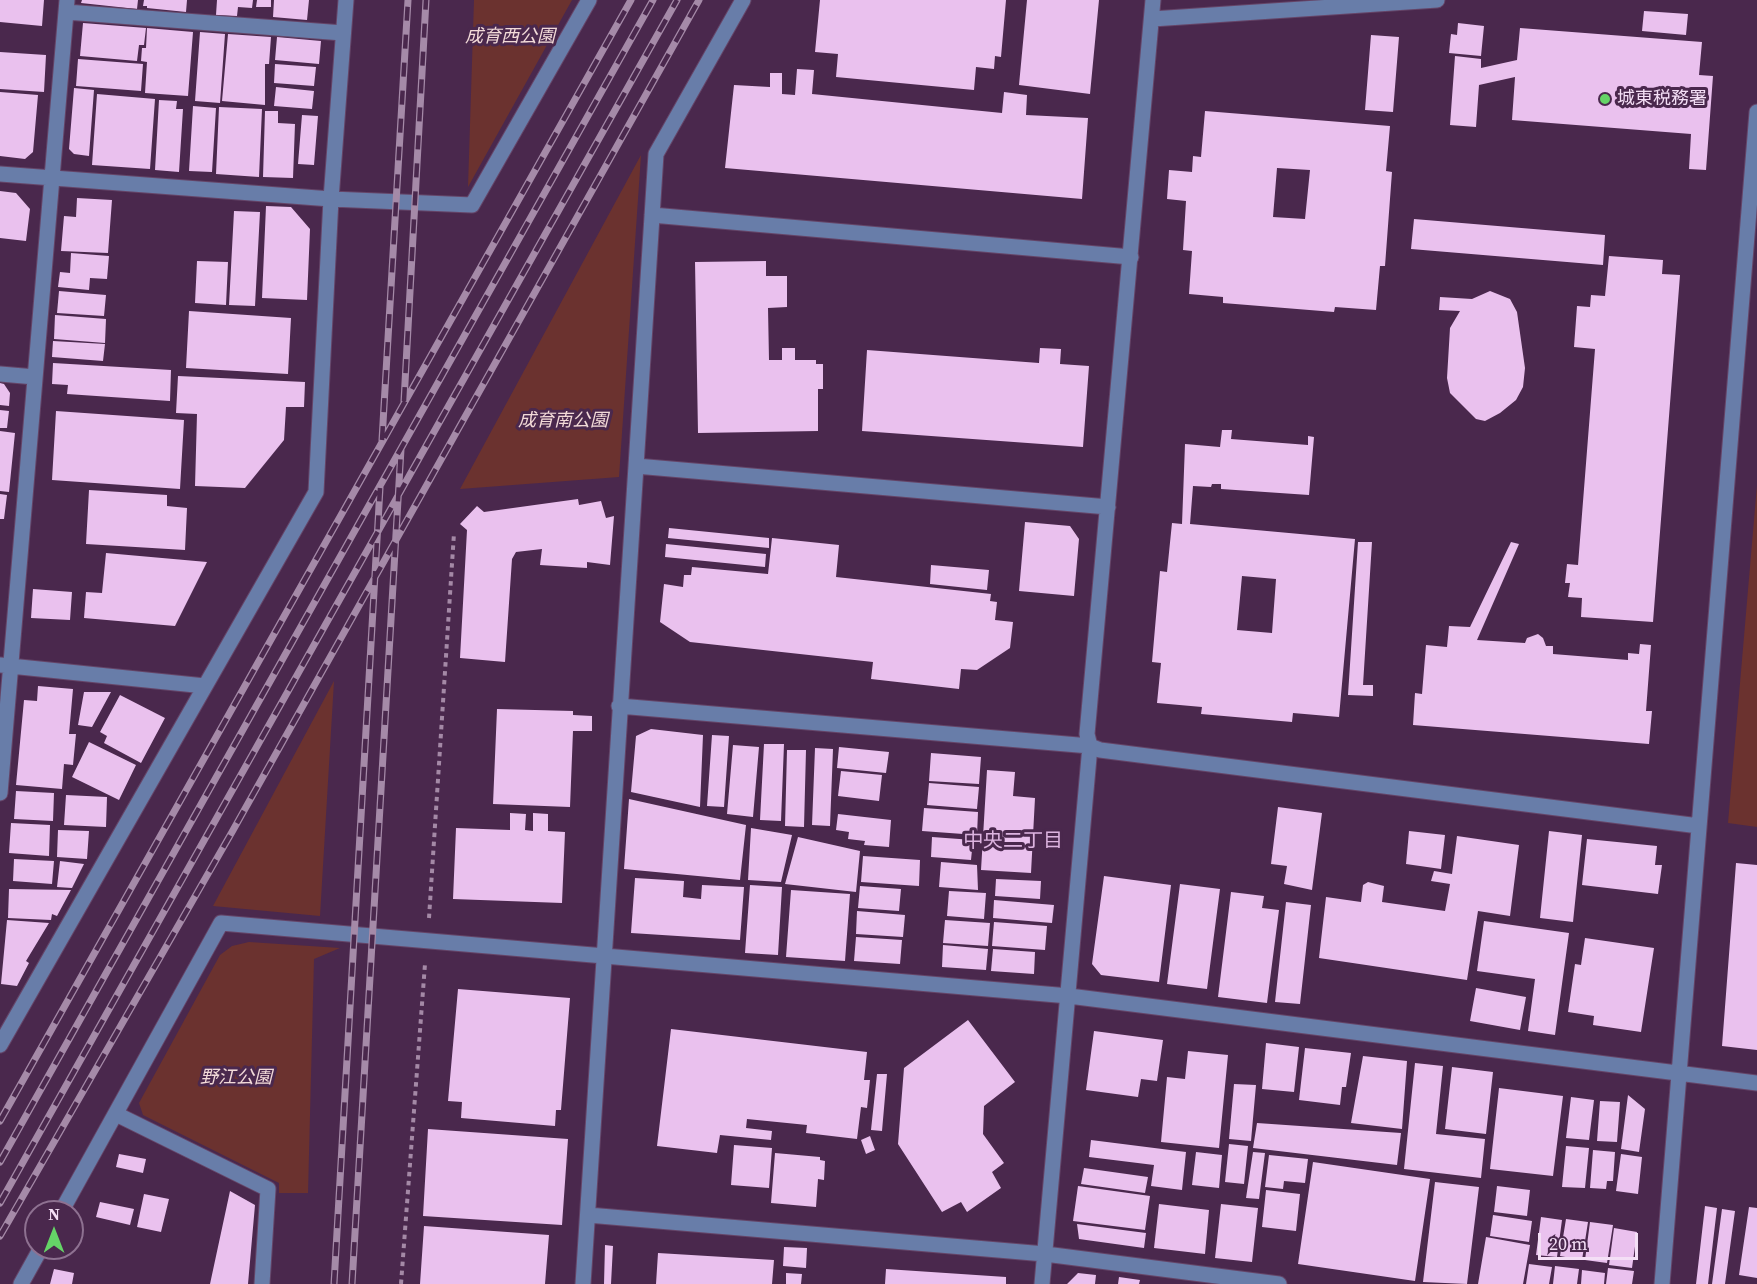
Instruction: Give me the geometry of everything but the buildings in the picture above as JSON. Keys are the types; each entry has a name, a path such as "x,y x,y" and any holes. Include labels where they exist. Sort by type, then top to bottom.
{"street":[{"path":"0,1045 316,492 331,200 346,0"},
{"path":"0,174 52,180 331,200 472,205 589,0"},
{"path":"583,1284 656,154 743,0"},
{"path":"1042,1284 1090,746 1087,734 1153,0"},
{"path":"1152,19 1437,0"},
{"path":"0,793 5,666 35,377 67,6 344,33"},
{"path":"1662,1284 1757,112"},
{"path":"652,215 1131,257"},
{"path":"0,374 35,377"},
{"path":"636,466 1108,507"},
{"path":"5,666 205,686"},
{"path":"619,706 1090,746 1100,750 1699,826"},
{"path":"68,1200 221,923 1069,996 1679,1075 1757,1083"},
{"path":"116,1114 268,1189 262,1284"},
{"path":"588,1215 1045,1254 1279,1284"},
{"path":"21,1284 34,1260"}],"path":[{"path":"401,1284 454,533"}],"green space":[{"name":"成育西公園","path":"474,0 572,0 468,187"},
{"name":"成育南公園","path":"641,155 619,477 460,489"},
{"path":"1757,485 1757,827 1728,823"},
{"path":"334,681 320,916 213,906"},
{"name":"野江公園","path":"249,942 340,948 314,959 308,1193 279,1193 279,1183 143,1115 139,1103 220,955 232,946"}],"railway":[{"path":"382,440 408,0"},
{"path":"404,401 426,0"},
{"path":"0,1121 631,0"},
{"path":"0,1162 653,0"},
{"path":"0,1203 677,0"},
{"path":"0,1236 232,832 699,0"},
{"path":"352,1284 401,449"},
{"path":"334,1284 380,488"}],"place":[{"name":"城東税務署","path":"1605,99"}],"district":[{"name":"中央二丁目","path":"1013,842"}]}
